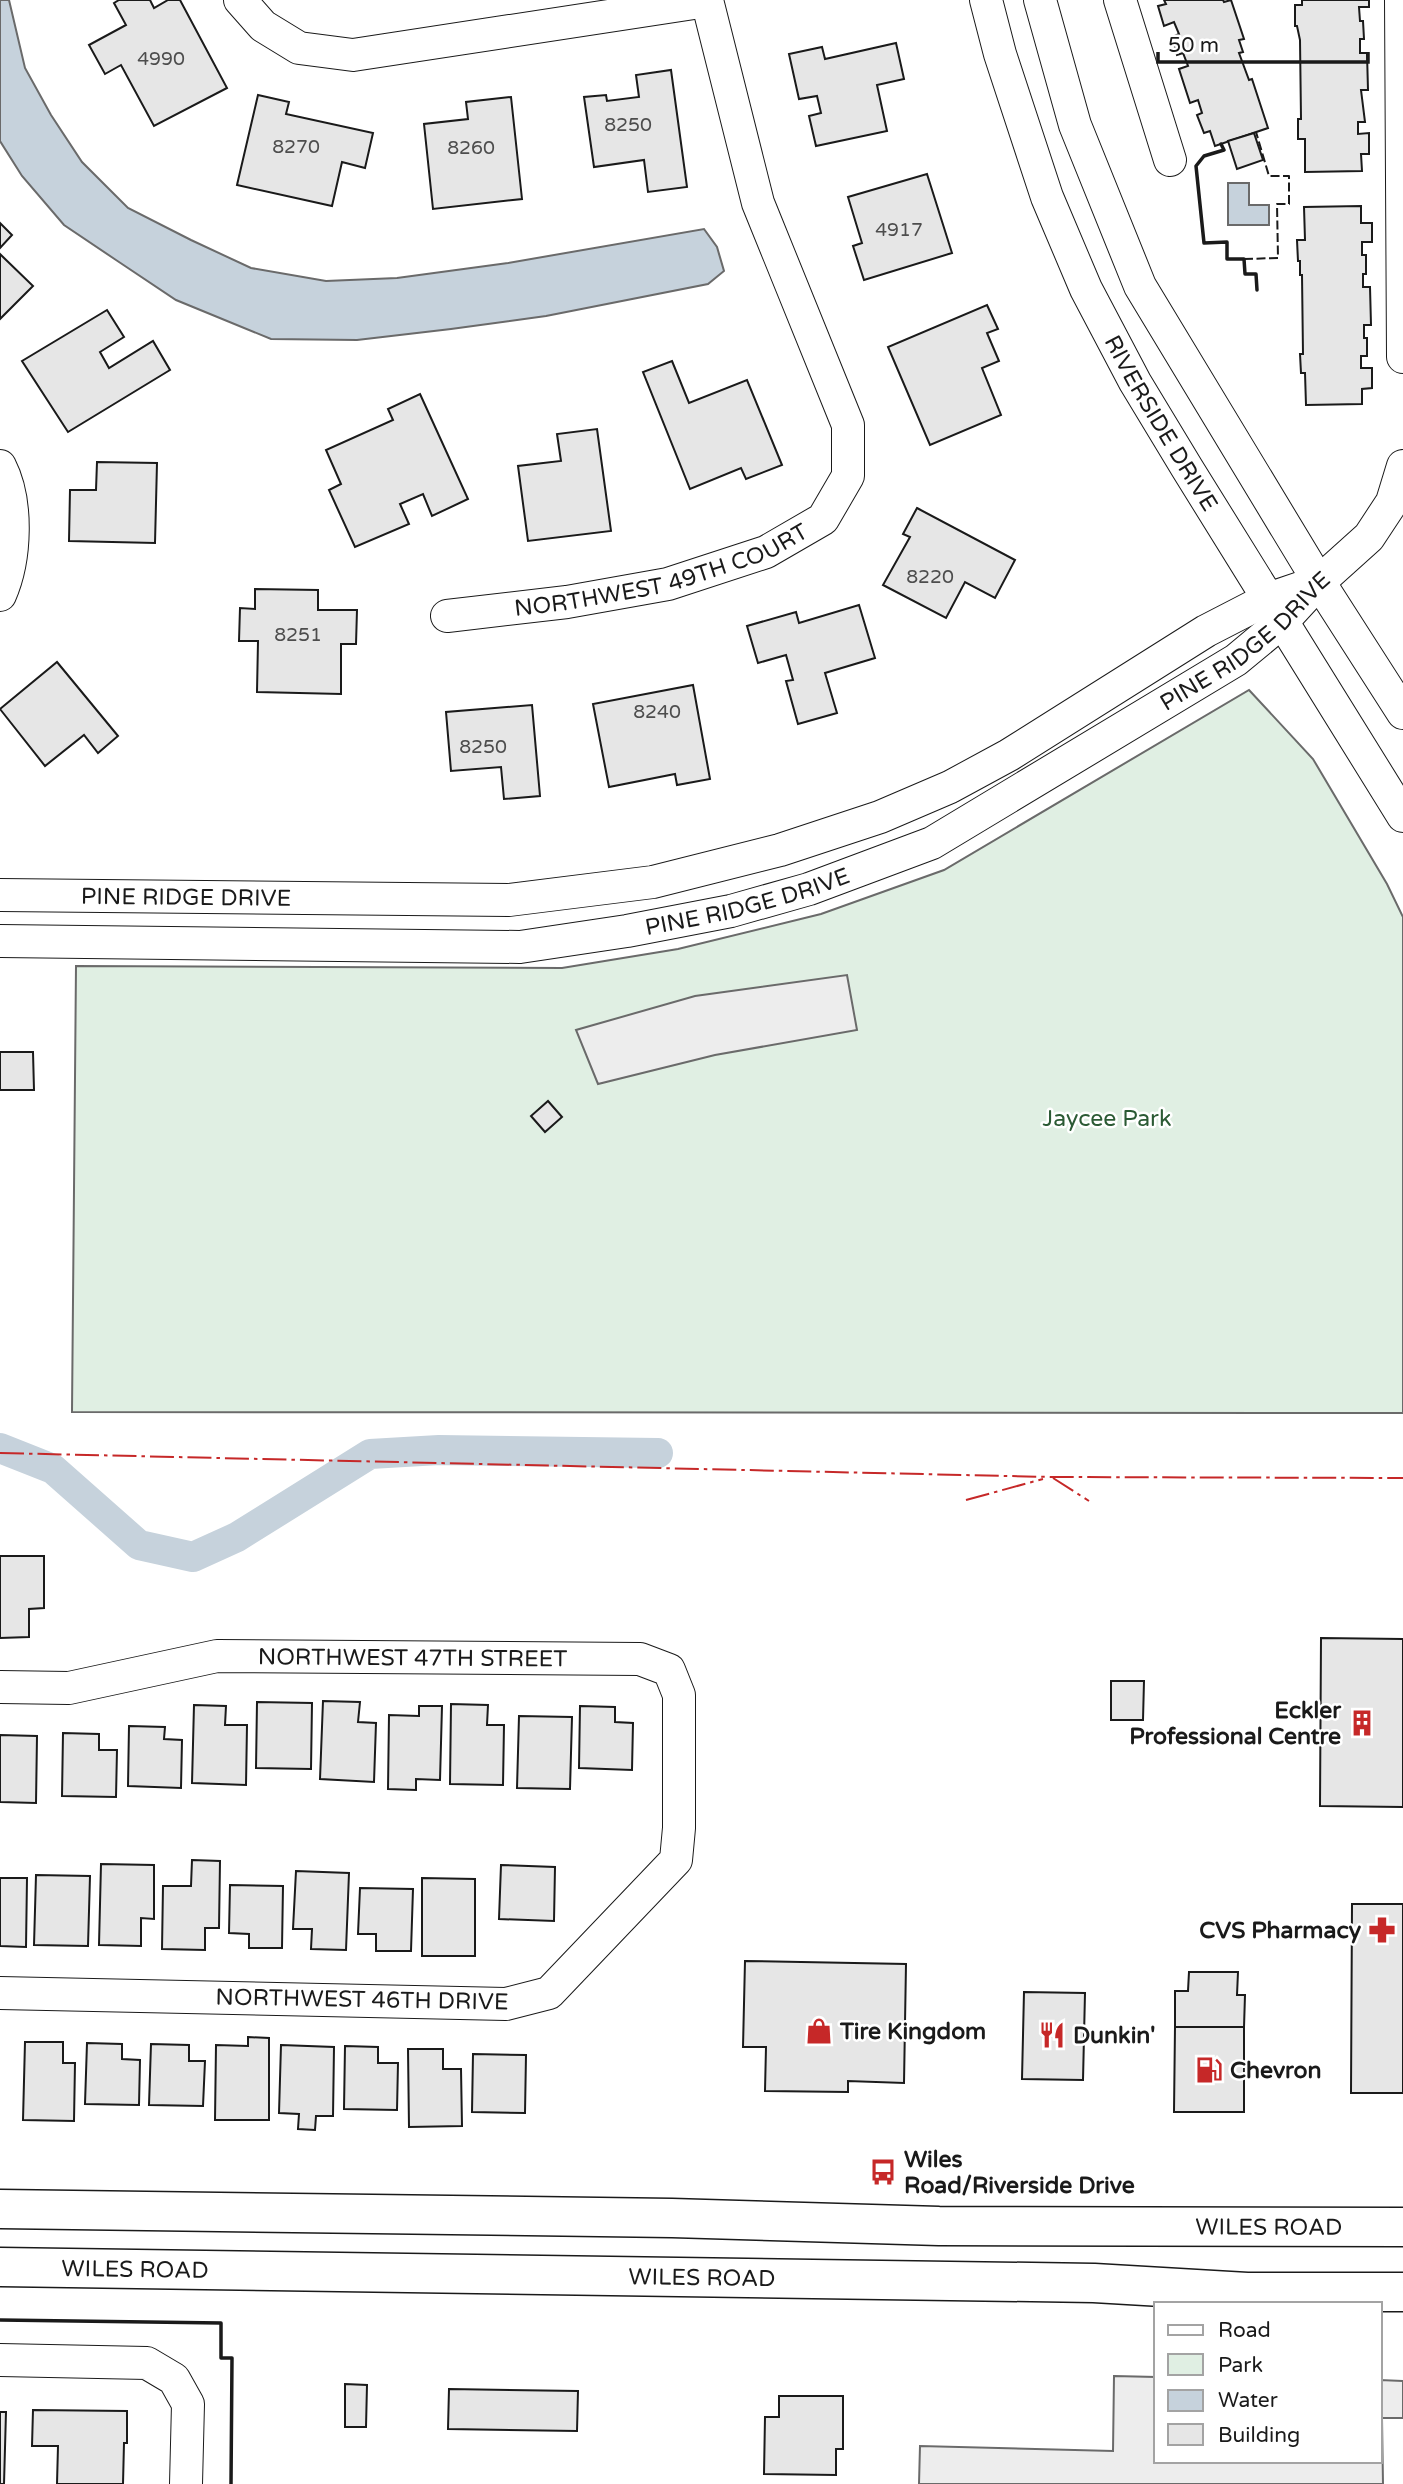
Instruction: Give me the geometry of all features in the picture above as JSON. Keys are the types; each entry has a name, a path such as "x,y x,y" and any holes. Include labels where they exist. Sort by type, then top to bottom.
{"main road":[{"name":"WILES ROAD","path":"0,2209 672,2218 953,2226 1403,2227"},
{"name":"WILES ROAD","path":"0,2267 1094,2283 1247,2292 1403,2292"}],"street":[{"path":"240,0 263,26 299,48 353,55 707,1"},
{"name":"RIVERSIDE DRIVE","path":"986,0 1000,54 1047,197 1086,289 1135,382 1403,816"},
{"path":"1043,0 1075,125 1140,286 1319,582 1403,713"},
{"path":"1119,0 1170,160"},
{"path":"1401,0 1403,357"},
{"name":"NORTHWEST 49TH COURT","path":"447,616 567,602 668,584 765,552 823,519 848,476 848,425 758,203 707,1"},
{"path":"0,466 7,480 14,545 0,595"},
{"path":"1319,582 1369,537 1392,502 1403,466"},
{"name":"PINE RIDGE DRIVE","path":"0,895 509,900 653,882 780,850 880,817 950,787 1009,755 1206,631 1275,610 1319,582"},
{"name":"PINE RIDGE DRIVE","path":"0,941 520,947 626,932 731,911 809,889 932,843 1236,660 1275,610"},
{"name":"NORTHWEST 47TH STREET","path":"0,1687 68,1688 217,1656 640,1659 669,1670 679,1695 679,1828"},
{"name":"NORTHWEST 46TH DRIVE","path":"0,1993 506,2004 527,1999 549,1993 676,1860 679,1828"},
{"path":"0,2360 147,2363 174,2379 188,2404 186,2484"}],"green space":[{"name":"Jaycee Park","path":"1249,690 1313,759 1387,884 1403,917 1403,1413 72,1412 76,966 562,968 678,949 821,914 944,870"}],"shaded area":[{"path":"847,975 857,1030 715,1055 598,1084 576,1030 695,996"},
{"path":"1114,2376 1154,2377 1154,2463 1382,2463 1382,2418 1383,2484 919,2484 920,2446 1113,2451"},
{"path":"1382,2380 1403,2381 1403,2418 1382,2418"}],"water":[{"path":"0,0 9,0 25,68 51,115 82,162 128,208 251,268 326,281 397,278 508,263 704,229 717,247 724,271 708,284 546,316 357,340 271,339 176,300 64,225 22,176 0,141"},
{"path":"1228,183 1249,183 1249,205 1269,205 1269,225 1228,225"}],"building":[{"path":"119,0 150,0 154,8 168,0 180,0 227,88 154,126 121,65 105,74 89,45 126,25 114,3"},
{"path":"1164,0 1231,0 1244,39 1239,40 1243,52 1239,53 1249,80 1252,79 1268,128 1215,146 1210,131 1204,133 1197,115 1202,113 1198,100 1190,103 1179,69 1188,66 1183,53 1177,55 1172,37 1179,34 1174,22 1164,26 1158,6 1166,4"},
{"path":"1302,0 1369,0 1369,7 1359,7 1364,39 1360,39 1360,53 1367,53 1368,90 1361,90 1365,122 1358,122 1358,134 1369,133 1369,154 1361,154 1362,171 1305,172 1305,139 1298,139 1298,119 1301,119 1300,40 1295,26 1295,5 1302,5"},
{"path":"896,43 904,79 877,85 887,131 816,146 809,116 821,113 817,96 799,99 789,54 822,47 825,59"},
{"path":"671,70 687,187 648,192 644,160 594,167 584,97 606,95 607,101 639,97 636,75"},
{"path":"258,95 289,102 286,114 373,133 365,168 342,162 332,206 237,185"},
{"path":"511,97 522,199 433,209 424,124 468,119 466,102"},
{"path":"1254,133 1263,160 1237,169 1228,141"},
{"path":"927,174 952,253 864,280 853,246 862,243 848,197"},
{"path":"1361,206 1361,223 1372,223 1372,242 1362,242 1362,255 1366,255 1363,287 1370,287 1371,325 1364,325 1367,356 1361,356 1361,368 1372,368 1372,388 1362,389 1362,404 1306,405 1305,373 1301,373 1302,275 1297,240 1305,240 1304,207"},
{"path":"0,223 12,235 0,248"},
{"path":"0,254 33,286 0,319"},
{"path":"987,305 998,329 987,333 999,361 982,368 1001,415 930,445 888,347"},
{"path":"107,310 124,337 100,352 109,368 153,341 170,370 68,432 22,361"},
{"path":"672,361 689,403 747,380 782,465 746,479 741,468 690,489 643,372"},
{"path":"420,394 468,499 432,516 423,494 400,504 409,524 355,547 329,490 341,484 326,450 393,420 388,409"},
{"path":"597,429 611,531 528,541 518,466 561,461 557,434"},
{"path":"97,462 157,463 155,543 69,541 70,490 96,490"},
{"path":"917,508 1015,560 995,598 965,582 946,618 883,585 910,537 903,534"},
{"path":"255,589 318,590 318,610 357,610 356,644 341,644 341,694 257,692 258,641 239,641 240,608 255,609"},
{"path":"859,605 875,658 825,673 837,713 798,724 786,681 793,680 786,655 758,663 747,626 796,612 799,623"},
{"path":"57,662 118,736 98,753 84,735 45,766 0,709"},
{"path":"693,685 710,779 677,785 675,774 609,787 593,704"},
{"path":"532,705 540,796 504,799 501,767 451,771 446,712"},
{"path":"0,1052 33,1052 34,1090 0,1090"},
{"path":"548,1101 562,1117 545,1132 531,1116"},
{"path":"0,1556 44,1556 44,1608 29,1609 29,1637 0,1638"},
{"name":"Eckler Professional Centre","path":"1321,1638 1403,1639 1403,1807 1320,1806"},
{"path":"1111,1681 1144,1681 1143,1720 1111,1720"},
{"path":"323,1701 360,1702 358,1722 376,1723 374,1782 320,1779"},
{"path":"257,1702 312,1703 311,1769 256,1768"},
{"path":"451,1704 488,1705 487,1725 504,1725 503,1785 450,1784"},
{"path":"194,1705 226,1706 225,1725 247,1725 246,1785 192,1783"},
{"path":"419,1706 442,1706 440,1780 416,1779 416,1790 388,1789 389,1715 419,1716"},
{"path":"580,1706 615,1707 615,1722 633,1723 632,1770 579,1768"},
{"path":"519,1716 572,1717 570,1789 517,1788"},
{"path":"129,1726 165,1727 164,1739 182,1740 181,1788 128,1786"},
{"path":"63,1733 99,1734 99,1750 117,1750 116,1797 62,1796"},
{"path":"0,1735 37,1736 36,1803 0,1802"},
{"path":"192,1860 220,1861 219,1928 205,1928 205,1950 162,1949 163,1886 191,1886"},
{"path":"101,1864 154,1865 154,1919 141,1918 141,1946 99,1945"},
{"path":"501,1865 555,1867 554,1921 499,1919"},
{"path":"296,1871 349,1873 346,1950 311,1949 312,1929 293,1929"},
{"path":"36,1875 90,1876 88,1946 34,1945"},
{"path":"0,1878 27,1878 26,1947 0,1946"},
{"path":"422,1878 475,1879 475,1956 422,1956"},
{"path":"230,1885 283,1886 282,1948 249,1948 249,1934 229,1933"},
{"path":"360,1888 413,1889 411,1951 376,1951 376,1934 358,1934"},
{"name":"CVS Pharmacy","path":"1352,1904 1403,1904 1403,2093 1351,2093"},
{"path":"745,1961 906,1964 904,2083 848,2081 848,2092 765,2091 766,2047 743,2047"},
{"path":"1189,1972 1238,1972 1237,1995 1245,1995 1244,2027 1175,2027 1175,1991 1188,1991"},
{"path":"1024,1992 1085,1993 1083,2080 1022,2079"},
{"path":"1175,2027 1244,2027 1244,2112 1174,2112"},
{"path":"248,2037 269,2038 269,2120 215,2120 216,2045 248,2046"},
{"path":"25,2042 63,2042 63,2063 75,2063 74,2121 23,2120"},
{"path":"87,2043 122,2044 122,2059 140,2060 139,2105 85,2104"},
{"path":"151,2044 189,2045 189,2061 205,2061 203,2106 149,2105"},
{"path":"281,2045 334,2047 333,2116 316,2116 315,2130 298,2129 299,2114 279,2113"},
{"path":"345,2046 378,2047 378,2063 398,2063 397,2110 344,2109"},
{"path":"408,2049 443,2049 443,2069 461,2069 462,2126 409,2127"},
{"path":"473,2054 526,2055 525,2113 472,2112"},
{"path":"345,2384 367,2385 366,2427 345,2427"},
{"path":"449,2389 578,2391 577,2431 448,2429"},
{"path":"779,2396 843,2396 843,2449 836,2449 836,2475 764,2474 765,2417 779,2417"},
{"path":"33,2410 127,2411 123,2484 57,2484 58,2446 32,2446"},
{"path":"0,2412 6,2412 4,2484 0,2484"}],"waterway":[{"path":"0,1448 53,1469 139,1545 193,1557 237,1537 370,1454 439,1450 658,1453"}],"fence":[{"path":"1244,259 1278,258 1277,204 1289,204 1289,176 1269,176 1256,132"}],"wall":[{"path":"1221,144 1224,150 1204,156 1196,166 1204,243 1227,242 1227,259 1244,259 1245,274 1256,274 1257,290"},
{"path":"0,2320 221,2323 221,2358 232,2358 231,2484"}],"power":[{"path":"0,1453 1051,1477 1403,1478"},
{"path":"1053,1478 1089,1501"},
{"path":"966,1500 1043,1479"}],"place":[{"name":"Eckler Professional Centre","path":"1362,1723"},
{"name":"CVS Pharmacy","path":"1382,1930"},
{"name":"Tire Kingdom","path":"819,2031"},
{"name":"Dunkin'","path":"1052,2035"},
{"name":"Chevron","path":"1209,2070"},
{"name":"Wiles Road/Riverside Drive","path":"883,2172"}]}
